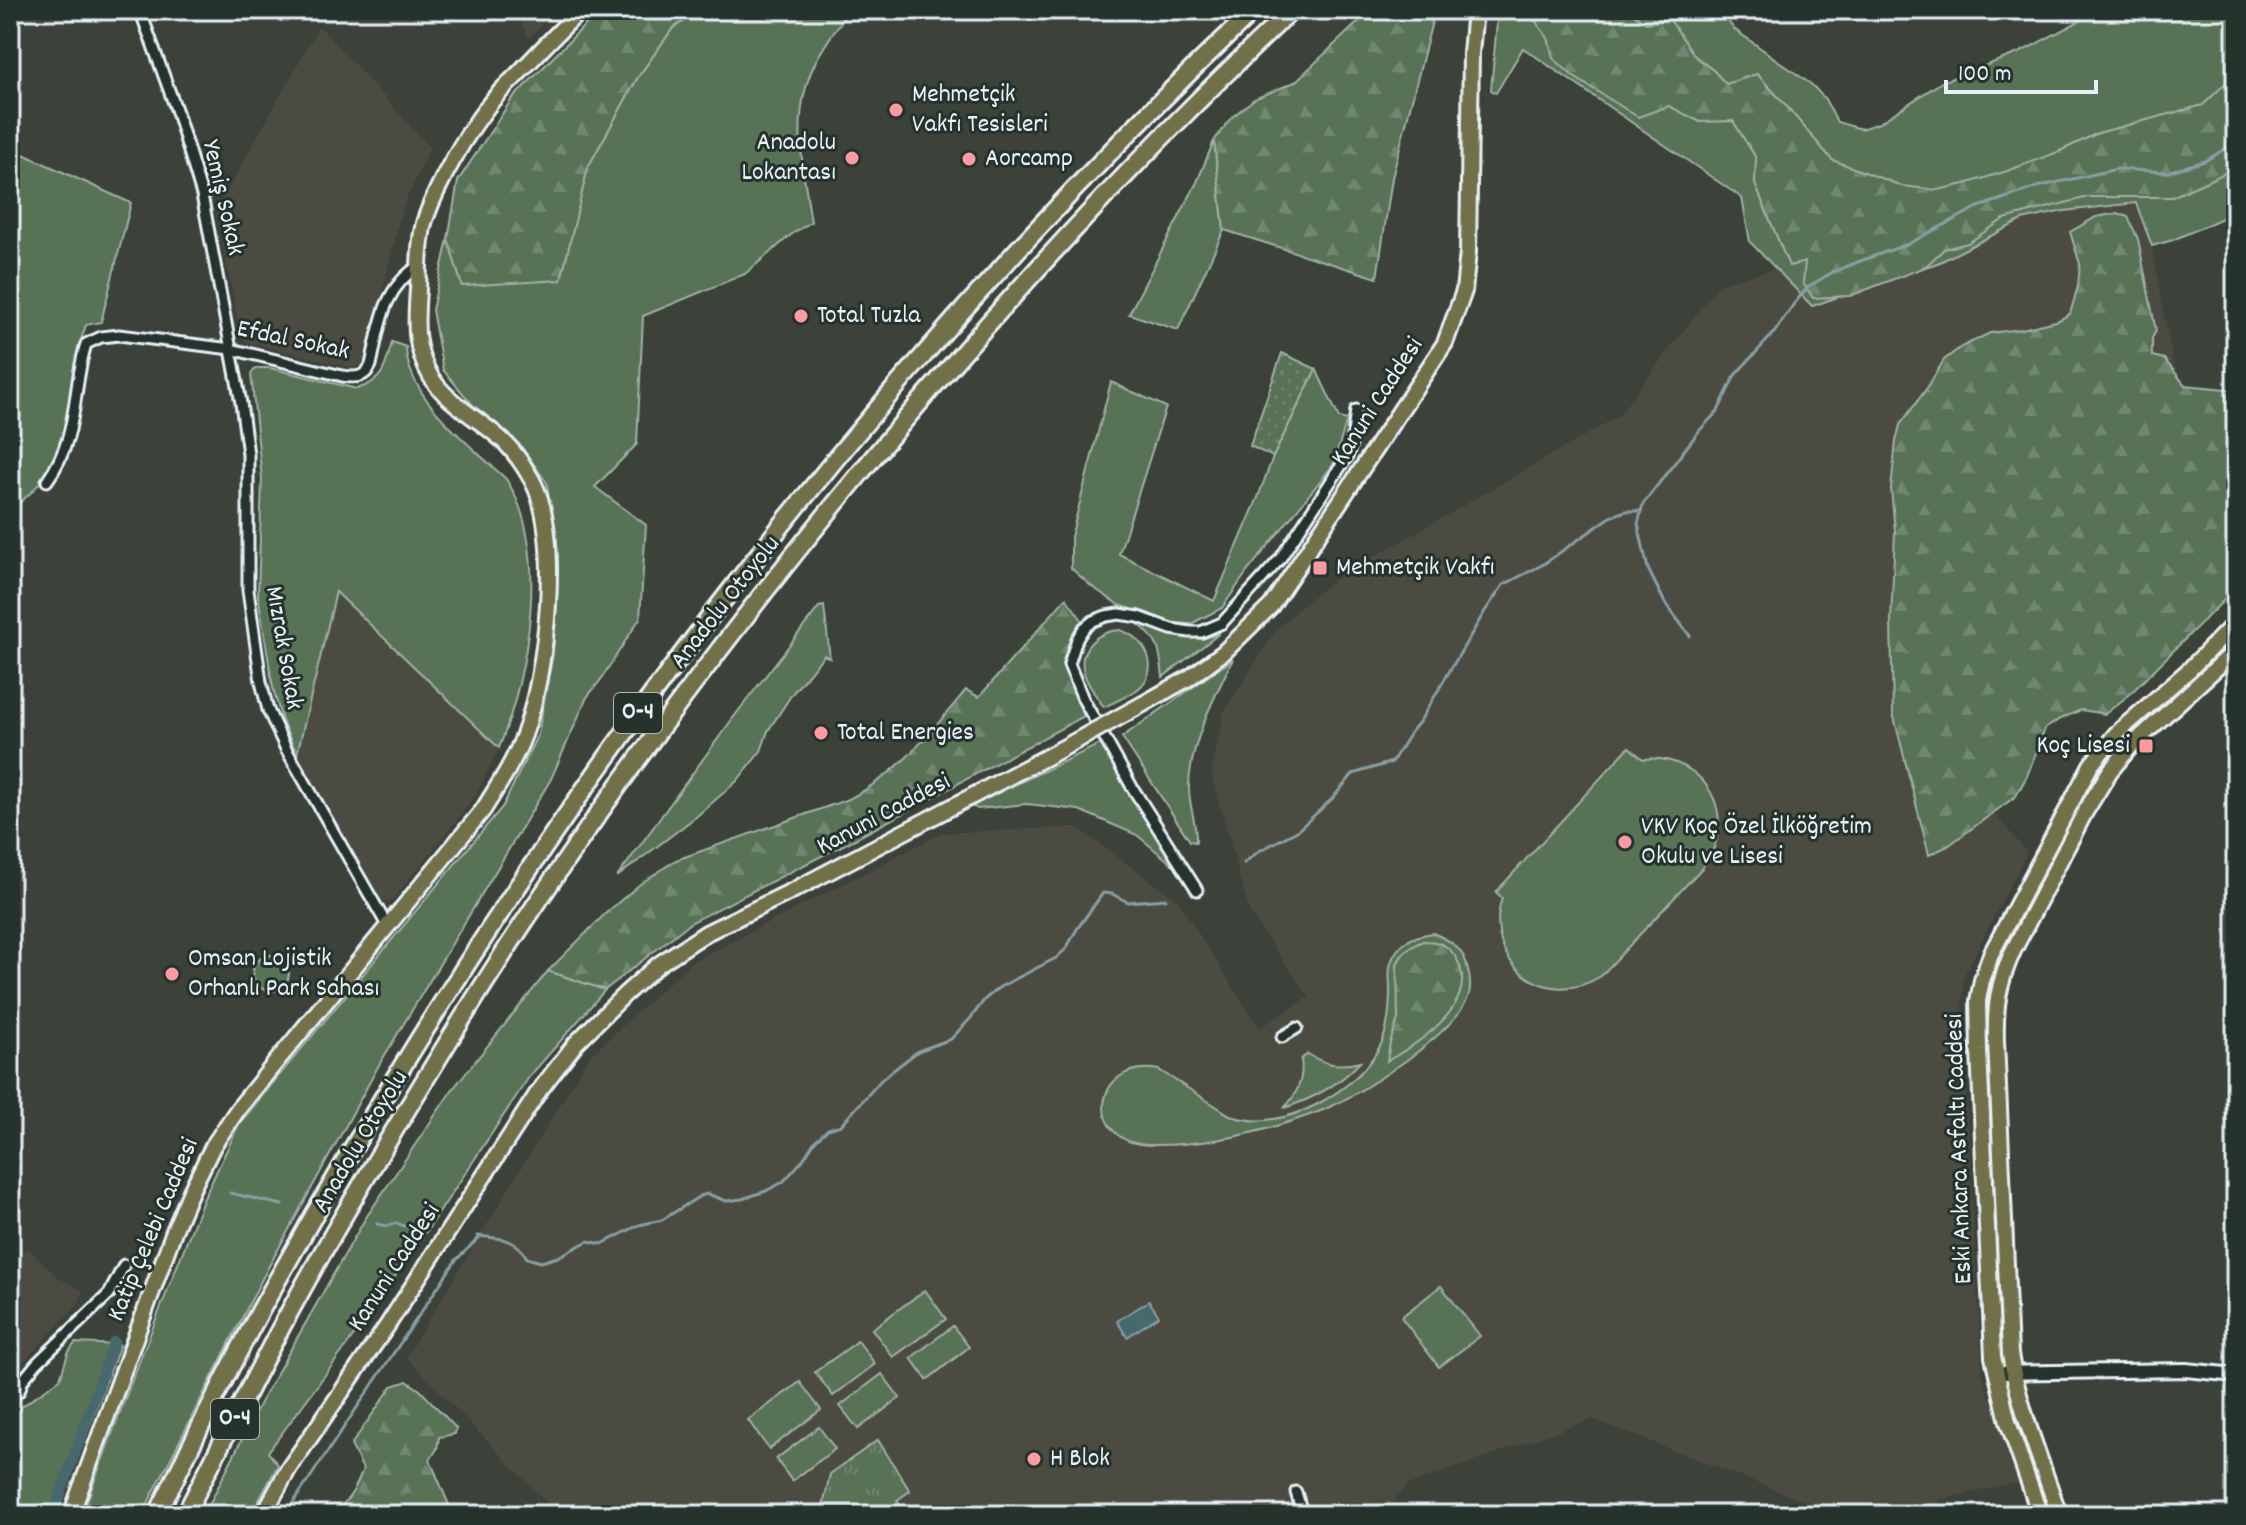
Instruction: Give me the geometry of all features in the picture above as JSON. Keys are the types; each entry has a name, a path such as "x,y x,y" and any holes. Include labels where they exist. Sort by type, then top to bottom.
{"highway":[{"name":"Anadolu Otoyolu","path":"157,1515 268,1297 373,1114 501,912 661,681 781,526 910,372 1094,168 1254,10"},
{"name":"Anadolu Otoyolu","path":"185,1515 284,1322 370,1172 493,972 644,748 868,462 1033,272 1159,139 1292,10"}],"main road":[{"name":"Katip Çelebi Caddesi","path":"71,1515 171,1239 213,1146 247,1098 483,810 524,736 537,690 546,639 548,545 544,514 534,483 517,455 497,435 448,398 431,377 420,354 415,330 420,265 425,219 457,152 489,104 581,10"},
{"name":"Kanuni Caddesi","path":"263,1515 289,1468 387,1326 539,1091 576,1043 625,994 659,964 706,933 1054,753 1189,678 1224,652 1271,606 1445,343 1464,291 1475,10"},
{"name":"Eski Ankara Asfaltı Caddesi","path":"2040,1515 2008,1422 1996,1373 1992,1339 1978,1039 1978,1001 1985,968 2091,765 2116,734 2190,669 2236,622"},
{"name":"Eski Ankara Asfaltı Caddesi","path":"2059,1515 2010,1354 1995,1005 2003,974 2085,812 2110,771 2131,746 2236,650"}],"street":[{"name":"Yemiş Sokak","path":"140,10 159,59 202,195 231,349"},
{"name":"Efdal Sokak","path":"47,481 62,458 71,430 86,344 101,337 119,335 231,349 342,376 361,376 368,372 371,365 390,295 402,279 420,265"},
{"name":"Mızrak Sokak","path":"231,349 248,454 250,608 268,710 286,749 388,927"},
{"path":"1197,890 1132,787 1083,699 1069,664 1077,639 1093,621 1119,614 1190,632 1201,632 1222,623 1280,559 1347,457 1356,410"},
{"path":"1282,1037 1297,1028"},
{"path":"10,1399 19,1391 23,1380 37,1363 109,1294 124,1265"},
{"path":"1996,1373 2186,1370 2236,1375"},
{"path":"1296,1492 1299,1515"}],"shaded area":[{"path":"515,10 556,10 529,38"},
{"path":"319,26 430,147 402,209 366,363 353,368 247,342 241,337 216,211"},
{"name":"VKV Koç Özel İlköğretim Okulu ve Lisesi","path":"2139,176 2173,363 2236,487 2035,724 1992,811 2027,852 1964,976 1962,1026 1982,1373 2019,1482 1938,1500 1944,1515 1840,1515 1592,1419 1408,1485 1381,1515 559,1515 406,1357 589,1057 690,963 942,833 1077,827 1178,901 1259,1028 1309,997 1249,912 1211,773 1224,712 1277,628 1329,583 1617,417 1720,283"},
{"path":"336,592 499,748 465,810 390,903 382,900 297,754"},
{"path":"29,1249 58,1277 84,1292 76,1307 10,1376 10,1255"}],"green space":[{"path":"628,10 702,10 673,28 638,77 588,167 561,280 462,286 448,239 458,181 512,99 590,20"},
{"path":"702,10 849,10 815,63 803,102 801,141 811,222 745,274 643,316 637,444 595,487 646,525 640,618 587,697 551,779 379,1065 263,1277 142,1515 82,1515 204,1198 239,1124 503,806 538,734 553,654 557,565 547,483 520,445 472,404 443,370 432,310 448,239 462,286 560,279 588,167 638,77 673,28"},
{"path":"1371,10 1435,10 1392,178 1377,278 1224,230 1214,141 1231,118 1254,99 1295,82"},
{"path":"1498,10 1720,10 1734,29 1812,85 1825,99 1837,122 1861,129 1879,123 1942,82 2021,52 2100,10 2236,10 2236,212 2152,246 2136,203 2064,211 2022,220 1940,262 1812,306 1750,242 1742,198 1523,48 1496,93 1491,90"},
{"path":"1527,10 1629,10 1646,23 1670,20 1695,56 1726,84 1757,74 1832,160 1902,186 1937,190 2007,171 2098,133 2203,105 2236,73 2236,168 2172,197 2088,197 2004,219 1968,243 1944,249 1925,267 1850,296 1813,298 1803,283 1805,262 1789,266 1755,184 1756,158 1733,121 1700,122 1669,106 1638,117 1574,77 1553,58 1548,38"},
{"path":"1214,141 1224,230 1178,330 1129,314 1197,182"},
{"path":"10,148 131,203 101,322 86,325 82,337 71,409 57,454 46,475 31,493 11,508"},
{"path":"2118,213 2128,217 2138,239 2156,331 2152,338 2152,356 2164,359 2185,385 2236,390 2236,588 2129,695 2105,714 2081,710 2045,729 2016,796 1948,846 1929,855 1893,713 1891,621 1895,531 1891,489 1900,425 1944,360 1961,347 1990,333 2022,329 2059,320 2070,314 2080,264 2070,232 2096,217"},
{"path":"392,342 406,347 409,366 429,403 459,436 506,479 520,507 528,540 531,575 526,649 519,685 499,748 336,592 297,754 282,721 273,688 258,595 262,479 251,374 256,368 270,368 357,389 379,377"},
{"path":"1282,353 1316,369 1273,457 1250,446"},
{"path":"1316,369 1339,418 1347,420 1333,465 1222,608 1191,624 1173,623 1119,605 1071,568 1071,537 1111,382 1166,407 1119,554 1214,601 1273,457"},
{"path":"1066,598 1082,620 1071,637 1062,665 1084,716 690,923 605,990 548,971 606,913 640,884 676,860 849,799 884,777 914,750 966,690 979,697"},
{"path":"824,606 830,658 824,655 792,694 768,731 761,751 737,781 697,816 617,877 733,718 819,607"},
{"path":"1137,623 1203,639 1220,633 1163,677 1157,646"},
{"path":"1120,630 1143,647 1148,655 1149,672 1138,689 1104,707 1085,677 1084,656 1097,637"},
{"path":"2236,632 2236,640 2219,658 2136,732 2124,736"},
{"path":"1233,659 1194,752 1189,792 1196,842 1190,841 1122,737"},
{"path":"1100,744 1174,860 1173,865 1137,835 1079,810 1027,804 978,809 971,806"},
{"path":"1629,747 1643,759 1665,760 1684,767 1700,778 1718,810 1719,829 1714,849 1702,868 1601,976 1580,986 1559,988 1539,983 1523,974 1510,959 1501,941 1498,921 1502,898 1496,892"},
{"path":"2113,751 2115,753 2095,780 2008,948 1993,985 1989,1014 2002,1353 1983,1014 1986,991 1997,955 2096,770"},
{"path":"1433,933 1451,943 1464,956 1469,975 1469,994 1461,1010 1427,1044 1359,1091 1323,1110 1281,1124 1238,1136 1194,1143 1150,1145 1128,1141 1114,1131 1106,1118 1104,1103 1109,1088 1120,1077 1137,1070 1159,1070 1229,1115 1252,1120 1274,1119 1318,1104 1357,1076 1382,1042 1389,1016 1393,956 1407,942"},
{"path":"1423,941 1441,944 1452,952 1462,973 1461,989 1455,1004 1431,1032 1387,1061 1398,1019 1397,964 1407,950"},
{"path":"271,955 284,960 289,973 284,986 271,991 258,986 253,973 258,960"},
{"path":"548,971 605,990 529,1077 433,1222 268,1452 278,1465 251,1515 204,1515 260,1403 365,1219 452,1090"},
{"path":"1308,1054 1333,1064 1360,1062 1325,1090 1284,1108 1301,1079 1301,1059"},
{"path":"1441,1286 1480,1336 1439,1367 1401,1317"},
{"path":"925,1290 946,1319 893,1357 872,1329"},
{"path":"953,1326 969,1347 927,1380 911,1358"},
{"path":"858,1341 875,1364 833,1396 815,1372"},
{"path":"75,1343 120,1345 56,1515 18,1515 10,1508 10,1415 60,1379 68,1353"},
{"path":"882,1374 900,1398 858,1429 840,1406"},
{"path":"407,1381 420,1390 456,1428 455,1434 439,1437 437,1449 430,1460 449,1505 449,1515 332,1515 352,1494 363,1469 351,1445 392,1386"},
{"path":"800,1382 821,1410 769,1449 748,1420"},
{"path":"2013,1399 2053,1515 2047,1515 2010,1401"},
{"path":"819,1427 835,1449 792,1481 776,1459"},
{"path":"878,1440 910,1491 897,1500 903,1511 897,1515 821,1515 830,1474"}],"water":[{"path":"1149,1301 1159,1316 1127,1337 1117,1321"}],"waterway":[{"path":"1690,636 1665,603 1648,569 1638,524 1643,504 1718,411 1735,375 1774,333 1809,286 1833,272 1908,244 1976,208 2037,187 2117,169 2167,172 2205,161 2236,142"},
{"path":"1244,863 1259,851 1297,831 1332,799 1353,774 1392,762 1503,585 1542,565 1612,516 1626,511 1641,511"},
{"path":"478,1236 512,1243 527,1258 541,1262 588,1241 602,1244 639,1225 662,1220 700,1196 708,1194 726,1201 766,1191 783,1182 815,1141 828,1129 841,1125 882,1079 918,1051 951,1039 985,999 1000,987 1056,958 1066,949 1103,893 1128,902 1166,899"},
{"path":"230,1193 282,1205"},
{"path":"377,1224 387,1226 396,1223 416,1230"},
{"path":"285,1515 456,1260 480,1237"},
{"path":"53,1515 114,1342"}],"place":[{"name":"Mehmetçik Vakfı Tesisleri","path":"896,110"},
{"name":"Anadolu Lokantası","path":"852,158"},
{"name":"Aorcamp","path":"969,159"},
{"name":"Total Tuzla","path":"801,316"},
{"name":"Mehmetçik Vakfı","path":"1320,568"},
{"name":"Total Energies","path":"821,733"},
{"name":"Koç Lisesi","path":"2146,746"},
{"name":"VKV Koç Özel İlköğretim Okulu ve Lisesi","path":"1625,842"},
{"name":"Omsan Lojistik Orhanlı Park Sahası","path":"172,974"},
{"name":"H Blok","path":"1034,1459"}]}
